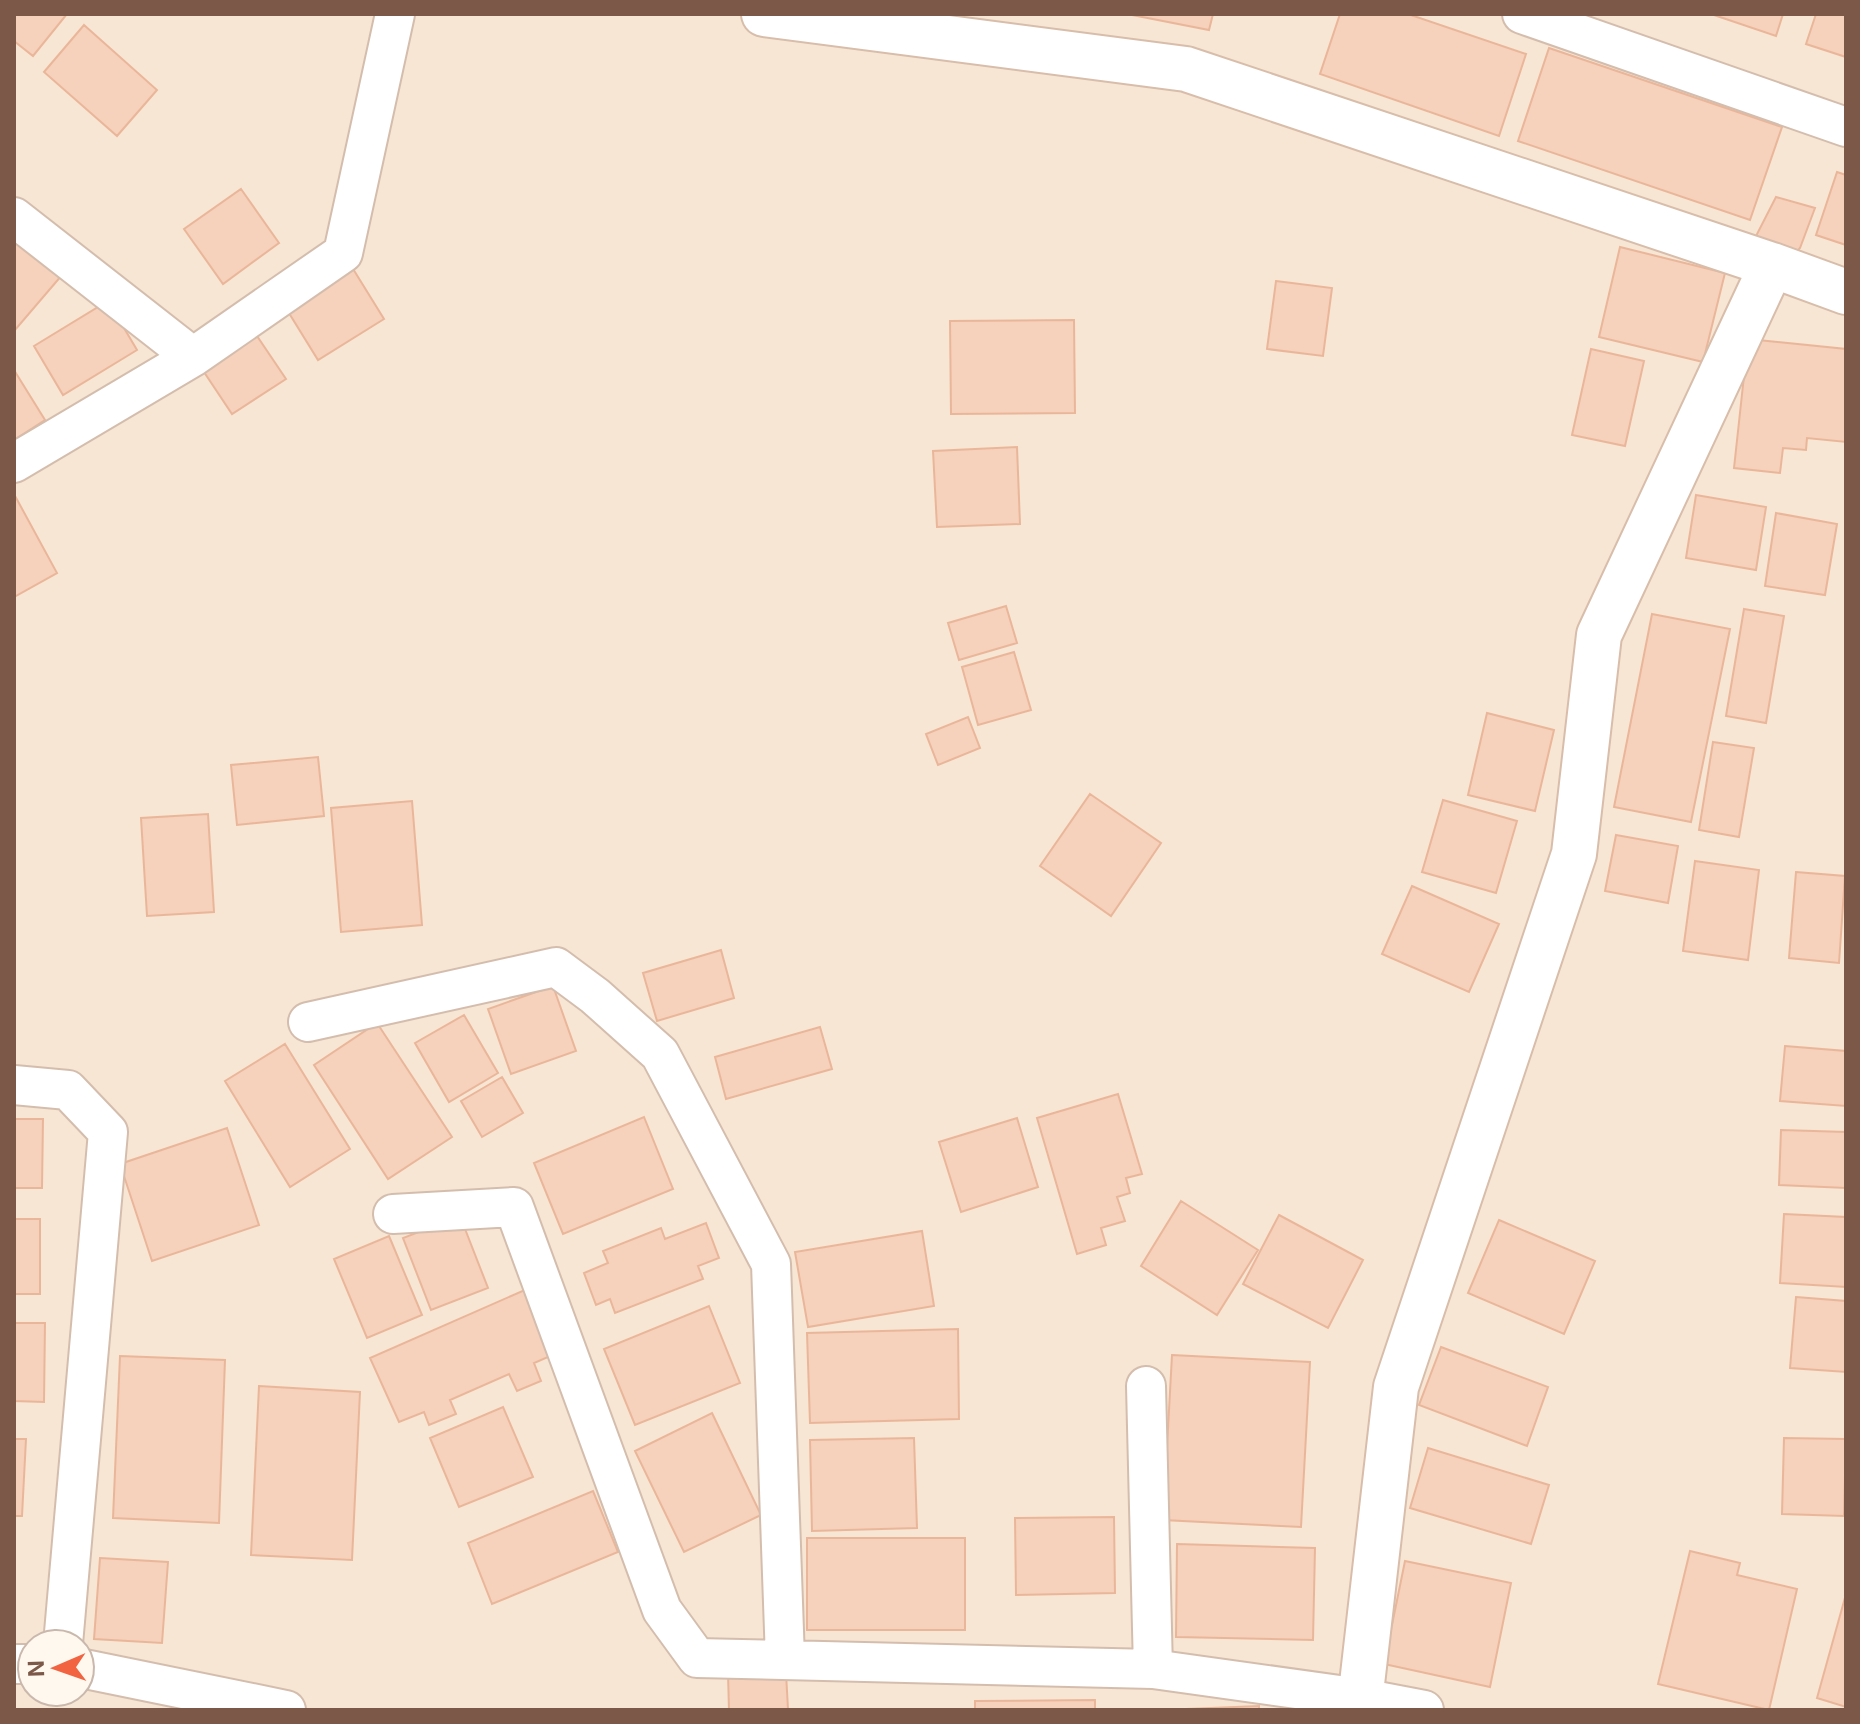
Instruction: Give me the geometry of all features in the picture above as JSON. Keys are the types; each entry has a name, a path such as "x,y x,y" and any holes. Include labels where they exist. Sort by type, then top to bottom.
{"street":[{"path":"14,463 193,357 343,253 395,14"},
{"path":"764,14 1186,69 1846,292"},
{"path":"1522,14 1846,127"},
{"path":"14,217 193,357"},
{"path":"1360,1704 1396,1387 1574,854 1599,635 1772,265"},
{"path":"308,1022 556,967 595,996 660,1054 771,1264 785,1659"},
{"path":"14,1085 68,1090 108,1132 64,1628"},
{"path":"393,1214 514,1207 662,1610 697,1658 1153,1669 1360,1704 1424,1710"},
{"path":"1146,1386 1153,1669"},
{"path":"96,1671 286,1710"}],"shaded area":[{"path":"14,14 1846,14 1846,1710 14,1710"}],"building":[{"path":"14,14 67,14 33,56 14,41"},
{"path":"1127,14 1213,14 1209,30"},
{"path":"1340,14 1408,14 1526,54 1499,136 1320,74"},
{"path":"1711,14 1783,14 1776,36"},
{"path":"1816,14 1846,14 1846,57 1806,44"},
{"path":"84,25 157,90 117,136 44,72"},
{"path":"1549,48 1782,127 1750,220 1518,141"},
{"path":"1837,172 1846,175 1846,245 1816,235"},
{"path":"241,189 279,243 223,284 184,229"},
{"path":"1776,197 1815,208 1800,248 1793,256 1756,236"},
{"path":"14,233 62,275 15,330 14,330"},
{"path":"1620,247 1725,273 1703,362 1599,337"},
{"path":"350,264 384,319 318,360 284,305"},
{"path":"1276,281 1332,288 1323,356 1267,349"},
{"path":"108,301 137,350 63,395 34,346"},
{"path":"1074,320 1075,413 951,414 950,321"},
{"path":"253,330 286,379 232,414 200,366"},
{"path":"1748,339 1846,349 1846,442 1807,438 1806,450 1783,448 1780,473 1734,468"},
{"path":"1591,349 1644,361 1625,446 1572,435"},
{"path":"14,370 45,420 14,440"},
{"path":"1017,447 1020,524 937,527 933,451"},
{"path":"14,494 57,573 14,597"},
{"path":"1696,495 1766,507 1756,570 1686,558"},
{"path":"1776,513 1837,524 1825,595 1765,586"},
{"path":"1006,606 1017,643 959,660 948,623"},
{"path":"1744,609 1784,616 1766,723 1726,716"},
{"path":"1652,614 1730,629 1691,822 1614,807"},
{"path":"1014,652 1031,710 978,725 962,667"},
{"path":"1487,713 1554,730 1535,811 1468,795"},
{"path":"968,717 980,748 938,765 926,734"},
{"path":"1713,742 1754,748 1739,837 1699,830"},
{"path":"318,757 324,816 237,825 231,765"},
{"path":"1090,794 1161,843 1111,916 1040,866"},
{"path":"1443,800 1517,821 1496,893 1422,872"},
{"path":"412,801 422,925 341,932 331,808"},
{"path":"208,814 214,912 147,916 141,818"},
{"path":"1616,835 1678,846 1668,903 1605,891"},
{"path":"1695,861 1759,870 1748,960 1683,951"},
{"path":"1796,872 1845,876 1839,963 1789,958"},
{"path":"1412,886 1499,924 1469,992 1382,954"},
{"path":"721,950 734,998 657,1021 643,973"},
{"path":"553,986 576,1051 511,1074 488,1009"},
{"path":"464,1015 498,1073 449,1102 415,1043"},
{"path":"377,1023 452,1137 388,1179 314,1065"},
{"path":"820,1027 832,1069 726,1099 715,1057"},
{"path":"285,1044 350,1149 290,1187 225,1081"},
{"path":"1785,1046 1846,1051 1846,1106 1780,1101"},
{"path":"502,1077 523,1113 482,1137 461,1101"},
{"path":"1118,1094 1142,1174 1126,1178 1130,1193 1117,1197 1125,1221 1101,1228 1106,1245 1077,1254 1037,1118"},
{"path":"644,1117 673,1189 563,1234 534,1163"},
{"path":"1017,1118 1038,1187 961,1212 939,1142"},
{"path":"14,1119 43,1119 42,1188 14,1188"},
{"path":"227,1128 259,1225 152,1261 120,1164"},
{"path":"1781,1130 1846,1132 1846,1188 1779,1185"},
{"path":"1181,1201 1258,1250 1217,1315 1141,1266"},
{"path":"1784,1214 1846,1217 1846,1287 1780,1283"},
{"path":"1279,1215 1363,1260 1328,1328 1243,1284"},
{"path":"460,1216 488,1288 431,1310 403,1238"},
{"path":"14,1219 40,1219 40,1294 14,1294"},
{"path":"1499,1220 1595,1261 1564,1334 1468,1293"},
{"path":"706,1223 719,1258 698,1266 703,1279 615,1313 610,1299 596,1305 584,1273 608,1263 603,1251 661,1228 665,1239"},
{"path":"922,1231 934,1306 808,1327 795,1252"},
{"path":"389,1236 422,1315 367,1338 334,1259"},
{"path":"527,1289 555,1354 534,1363 541,1381 517,1391 509,1374 450,1400 456,1414 429,1425 424,1412 399,1422 370,1358"},
{"path":"1796,1297 1846,1301 1846,1372 1790,1368"},
{"path":"709,1306 740,1383 635,1425 604,1349"},
{"path":"14,1323 45,1323 44,1402 14,1401"},
{"path":"958,1329 959,1419 810,1423 807,1333"},
{"path":"1441,1347 1548,1387 1527,1446 1419,1405"},
{"path":"1172,1355 1310,1362 1301,1527 1163,1520"},
{"path":"120,1356 225,1360 219,1523 113,1518"},
{"path":"259,1386 360,1392 352,1560 251,1555"},
{"path":"503,1407 533,1477 459,1507 430,1438"},
{"path":"712,1413 761,1515 684,1552 635,1451"},
{"path":"914,1438 917,1528 812,1531 810,1440"},
{"path":"1784,1438 1846,1439 1844,1516 1782,1514"},
{"path":"14,1439 26,1439 22,1516 14,1516"},
{"path":"1428,1448 1549,1485 1531,1544 1410,1508"},
{"path":"593,1491 618,1552 492,1604 468,1543"},
{"path":"1114,1517 1115,1593 1016,1595 1015,1518"},
{"path":"807,1538 965,1538 965,1630 807,1630"},
{"path":"1177,1544 1315,1548 1313,1640 1176,1637"},
{"path":"1690,1551 1740,1563 1737,1575 1797,1589 1769,1710 1658,1684"},
{"path":"100,1558 168,1562 162,1643 96,1639"},
{"path":"1405,1561 1511,1583 1490,1687 1384,1664"},
{"path":"1846,1594 1846,1707 1817,1698"},
{"path":"786,1673 788,1709 729,1710 728,1674"},
{"path":"1095,1700 1095,1710 975,1710 975,1701"},
{"path":"1259,1706 1259,1710 1161,1710"}]}
